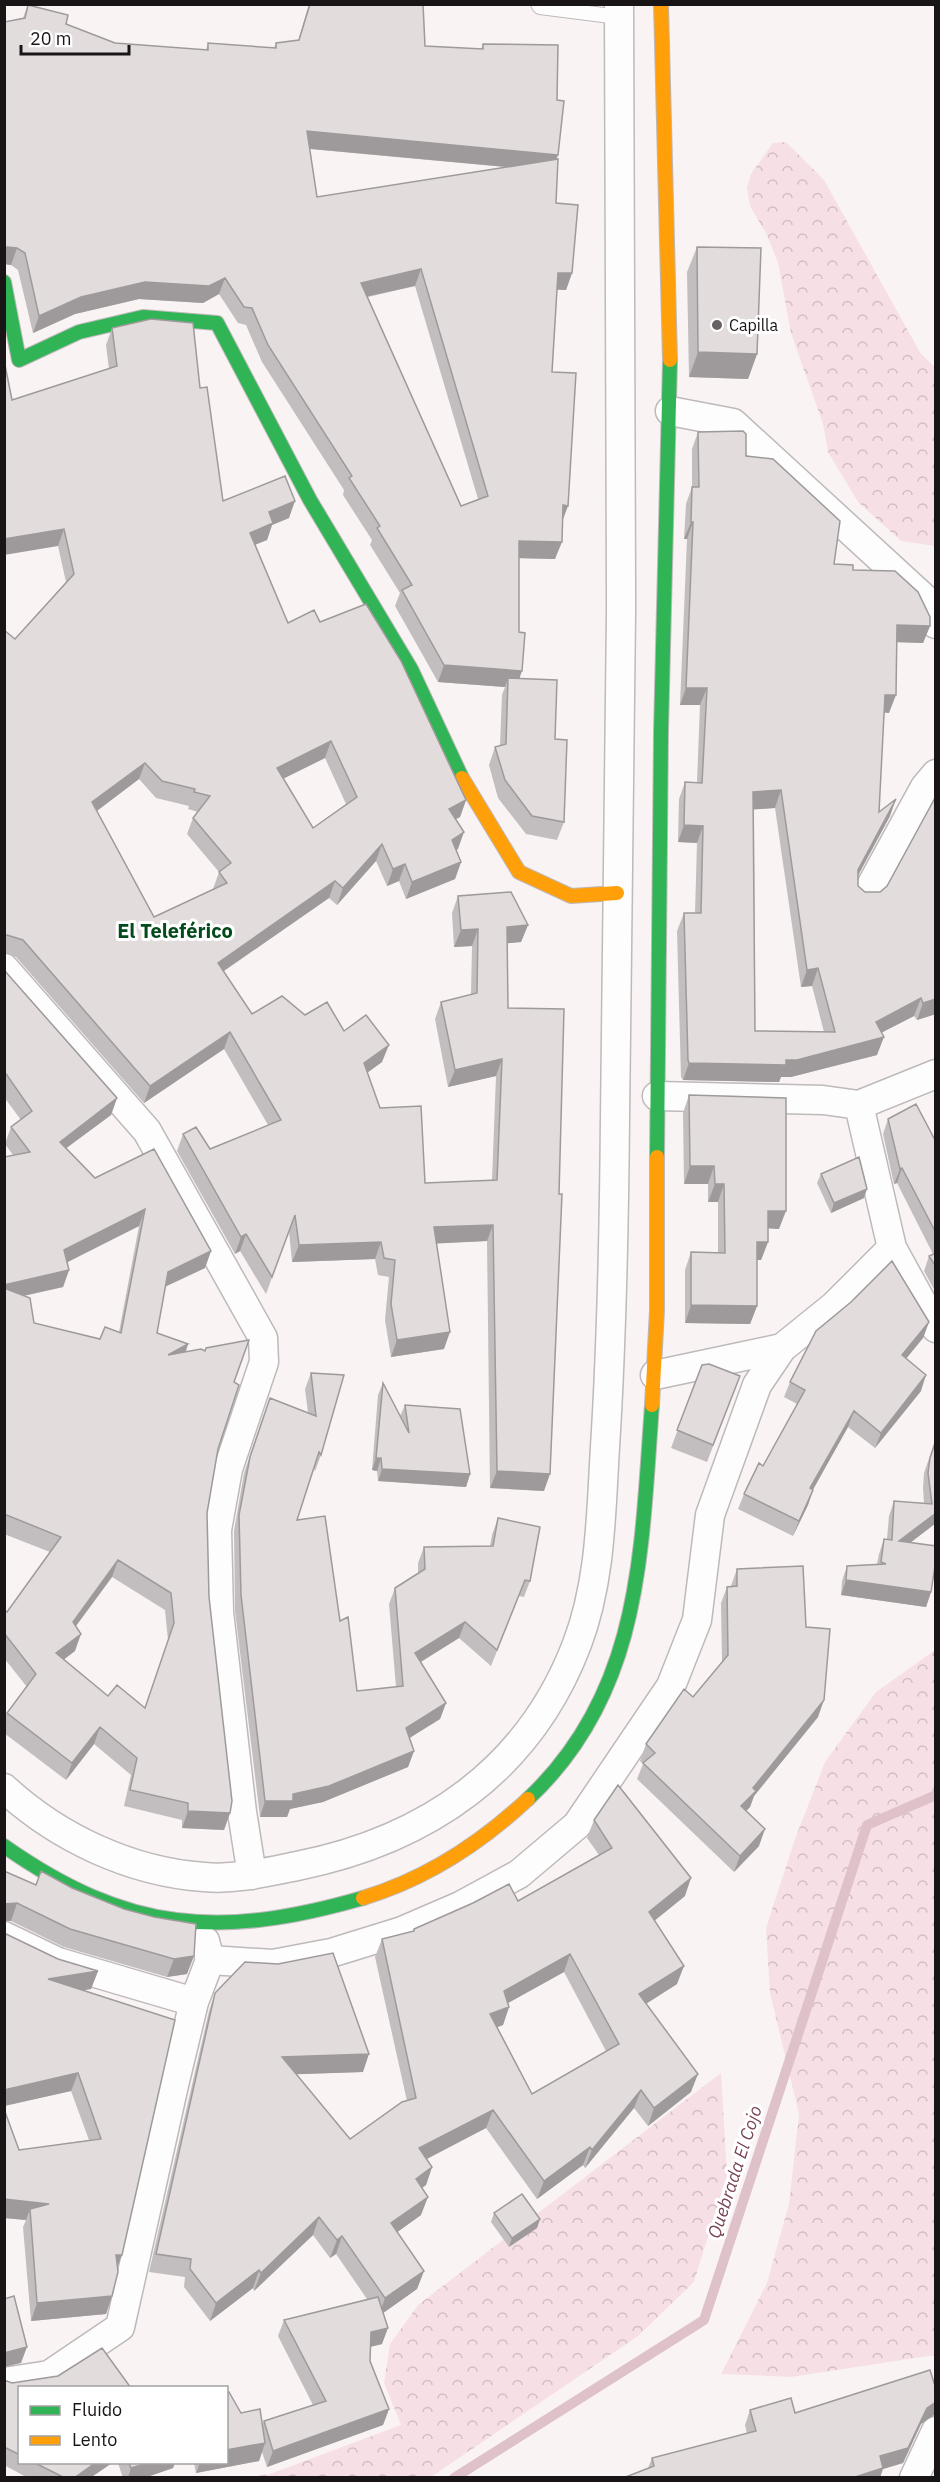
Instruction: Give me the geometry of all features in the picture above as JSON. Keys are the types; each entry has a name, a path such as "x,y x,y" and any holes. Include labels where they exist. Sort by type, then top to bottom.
{"street":[{"path":"4,1846 26,1862 68,1886 110,1904 155,1917 201,1924 290,1917 352,1902 397,1888 438,1867 478,1842 515,1813 548,1779 576,1742 600,1701 619,1658 632,1613 640,1566 655,1375 663,612 670,411 662,4"},
{"path":"4,1788 51,1825 87,1845 125,1861 166,1872 209,1878 252,1875 342,1857 381,1844 418,1826 453,1804 486,1778 515,1749 561,1680 578,1642 590,1602 598,1562 613,1320 621,611 619,11"},
{"path":"4,282 12,362 79,332 143,317 217,323 310,500 411,669 460,775 519,872 571,896 617,893"},
{"path":"670,411 733,423 926,600 936,624"},
{"path":"866,895 925,787 936,774"},
{"path":"4,968 147,1131 263,1338 264,1362 228,1469 218,1530 219,1612 242,1812 252,1875"},
{"path":"657,1096 823,1100 860,1105 936,1074"},
{"path":"860,1105 892,1248 936,1328"},
{"path":"210,1960 273,1964 331,1953 402,1931 460,1906 519,1874 577,1825 671,1686 697,1620 711,1515 757,1386 782,1348 834,1306 892,1248"},
{"path":"655,1375 782,1348"},
{"path":"4,2382 49,2375 120,2327 158,2150 194,2002 210,1960 201,1924"},
{"path":"4,1936 58,1962 194,2002"},
{"path":"914,2478 936,2431"}],"lane":[{"path":"538,4 540,7 619,11"}],"green space":[{"path":"786,142 824,180 921,354 935,367 935,546 901,541 858,502 828,452 823,424 791,333 778,263 767,235 750,206 747,188 751,174 773,143"},
{"path":"935,1650 935,2355 791,2377 721,2374 767,2283 789,2204 799,2114 770,1993 766,1928 795,1839 825,1762 876,1692"},
{"path":"721,2073 727,2175 694,2282 638,2336 431,2477 244,2478 270,2474 401,2425 384,2383 390,2344 418,2305"}],"building":[{"path":"310,4 423,4 425,46 483,49 483,44 558,45 557,100 564,101 558,155 307,131 317,197 558,159 556,203 578,205 572,273 558,273 552,372 576,373 568,506 563,505 562,542 519,541 519,632 525,633 522,671 444,665 402,590 412,585 377,528 380,526 349,478 352,476 268,345 252,308 244,307 225,278 209,286 145,282 81,297 39,316 25,253 17,248 4,248 4,22 25,18 28,5 68,15 66,24 115,43 208,50 208,43 276,48 276,43 299,40","holes":["421,269 488,496 461,506 361,283"]},
{"name":"Capilla","path":"697,247 761,248 757,354 698,352"},
{"path":"151,319 193,323 200,388 207,387 223,501 285,476 295,501 269,512 273,523 250,533 288,623 314,610 320,622 366,604 401,661 466,800 449,809 464,832 452,840 461,862 412,882 405,864 393,869 382,844 343,888 335,881 218,963 252,1014 282,996 305,1015 327,1002 344,1031 366,1015 389,1045 364,1063 380,1108 421,1106 425,1183 497,1180 502,1059 455,1070 441,1002 477,993 478,929 461,930 458,896 511,892 528,925 507,927 508,1008 564,1009 559,1194 562,1194 550,1474 497,1471 493,1225 434,1227 450,1332 397,1340 391,1304 395,1260 384,1258 381,1242 299,1245 295,1215 272,1277 246,1234 241,1237 183,1134 196,1127 210,1149 281,1120 230,1032 150,1086 23,940 4,936 4,630 15,639 74,574 64,529 4,539 4,360 12,400 117,366 112,328","holes":["331,741 357,797 313,828 277,768","145,763 162,781 195,789 194,792 210,796 193,818 231,863 219,872 227,883 154,917 92,802"]},
{"path":"743,431 746,434 746,456 773,459 840,521 834,564 853,565 853,570 895,571 918,592 930,617 930,626 897,625 896,695 885,695 879,812 896,799 858,870 858,886 865,892 880,892 887,886 936,796 936,999 923,1003 921,998 876,1022 884,1037 797,1060 786,1060 786,1065 689,1063 688,1060 684,913 701,913 703,826 684,825 685,782 702,783 707,688 686,688 693,522 691,522 692,487 699,487 698,432","holes":["781,790 807,970 818,968 835,1032 755,1031 753,792"]},
{"path":"508,678 557,680 555,739 567,740 564,822 532,816 505,780 495,747 506,744"},
{"path":"4,970 117,1098 60,1142 95,1178 154,1149 211,1251 168,1272 157,1333 188,1344 168,1355 201,1349 205,1351 206,1348 249,1340 234,1382 239,1385 218,1449 207,1513 209,1597 232,1801 230,1813 188,1811 188,1803 130,1790 137,1758 100,1727 72,1763 7,1713 36,1674 4,1633 4,1610 7,1612 61,1537 4,1514 4,1288 30,1298 34,1323 100,1339 105,1327 121,1333 145,1209 64,1250 69,1270 4,1285 4,1157 30,1152 11,1127 32,1111 4,1071","holes":["118,1560 171,1593 174,1623 145,1708 117,1685 108,1696 56,1653 81,1634 73,1622"]},
{"path":"689,1095 786,1098 786,1211 768,1211 768,1242 757,1242 757,1306 691,1305 691,1252 725,1253 724,1184 715,1184 714,1166 690,1166"},
{"path":"916,1104 936,1142 936,1233 902,1168 900,1169 888,1119"},
{"path":"859,1157 867,1189 834,1203 821,1174"},
{"path":"936,1253 936,1267 929,1256"},
{"path":"892,1261 929,1322 902,1355 926,1375 881,1433 854,1411 810,1488 813,1490 799,1521 744,1494 759,1463 763,1466 805,1390 790,1382 816,1331 851,1302"},
{"path":"709,1364 740,1376 713,1445 677,1430 702,1365"},
{"path":"311,1373 344,1375 321,1455 319,1452 297,1520 325,1516 340,1621 348,1617 357,1691 403,1686 395,1588 425,1569 424,1547 493,1546 498,1518 540,1527 530,1581 525,1580 497,1650 465,1622 415,1653 446,1703 406,1728 414,1751 329,1786 293,1794 293,1801 265,1801 241,1595 239,1515 250,1457 270,1398 316,1416"},
{"path":"383,1383 409,1433 405,1405 460,1409 470,1474 382,1469 381,1458 376,1458"},
{"path":"936,1440 936,1513 899,1541 936,1546 931,1592 846,1580 847,1566 886,1564 881,1562 884,1539 892,1540 894,1501 932,1504 928,1473"},
{"path":"803,1566 806,1627 830,1629 824,1700 753,1788 756,1791 741,1806 765,1829 740,1856 643,1763 655,1753 646,1744 684,1689 693,1697 728,1655 727,1587 737,1586 737,1569"},
{"path":"618,1785 691,1878 649,1912 684,1966 639,1994 698,2074 654,2108 641,2090 592,2150 590,2147 544,2181 493,2110 419,2148 432,2167 416,2179 428,2197 391,2223 424,2271 385,2298 342,2236 337,2240 319,2217 261,2273 259,2270 216,2303 190,2269 191,2259 156,2254 215,1993 245,1962 278,1964 333,1953 369,2054 282,2057 350,2139 402,2102 416,2098 382,1939 414,1931 509,1884 518,1901 612,1848 594,1820","holes":["570,1954 619,2044 532,2094 490,2014 509,2007 504,1991"]},
{"path":"4,1871 36,1885 41,1871 72,1888 124,1909 196,1924 194,1956 174,1959 70,1929 17,1903 4,1904"},
{"path":"4,1933 58,1959 98,1971 48,1979 175,2020 122,2255 116,2255 118,2272 112,2296 37,2303 30,2209 49,2204 4,2199 4,2109 19,2150 101,2139 78,2073 4,2090"},
{"path":"522,2194 540,2219 512,2238 494,2213"},
{"path":"14,2296 27,2347 4,2353 4,2299"},
{"path":"378,2297 388,2328 371,2332 370,2361 389,2409 273,2451 264,2421 326,2401 284,2320"},
{"path":"102,2348 130,2386 18,2386 18,2454 4,2447 4,2380 12,2383 58,2376"},
{"path":"930,2370 936,2389 936,2402 927,2408 908,2448 880,2456 883,2468 852,2478 623,2478 654,2466 652,2458 756,2431 750,2410 791,2398 795,2413"},
{"path":"228,2392 241,2413 260,2409 265,2443 228,2450"},
{"path":"37,2464 94,2464 74,2478 65,2478"},
{"path":"129,2464 145,2464 131,2468"}],"waterway":[{"name":"Quebrada El Cojo","path":"454,2478 704,2320 867,1825 936,1795"}],"traffic: fast":[{"path":"4,282 19,360 79,332 143,317 217,323 310,500 411,669 462,778"},
{"path":"657,1157 661,731 670,360"},
{"path":"528,1799 566,1757 594,1712 615,1665 629,1616 638,1565 652,1405"},
{"path":"4,1846 49,1875 92,1897 134,1911 176,1920 219,1923 264,1919 312,1911 363,1898"}],"traffic: slow":[{"path":"661,4 670,360"},
{"path":"462,778 519,872 571,896 617,893"},
{"path":"652,1405 657,1310 657,1157"},
{"path":"363,1898 409,1881 452,1858 472,1845 528,1799"}],"place":[{"name":"Capilla","path":"717,325"}],"district":[{"name":"El Teleférico","path":"175,931"}]}
